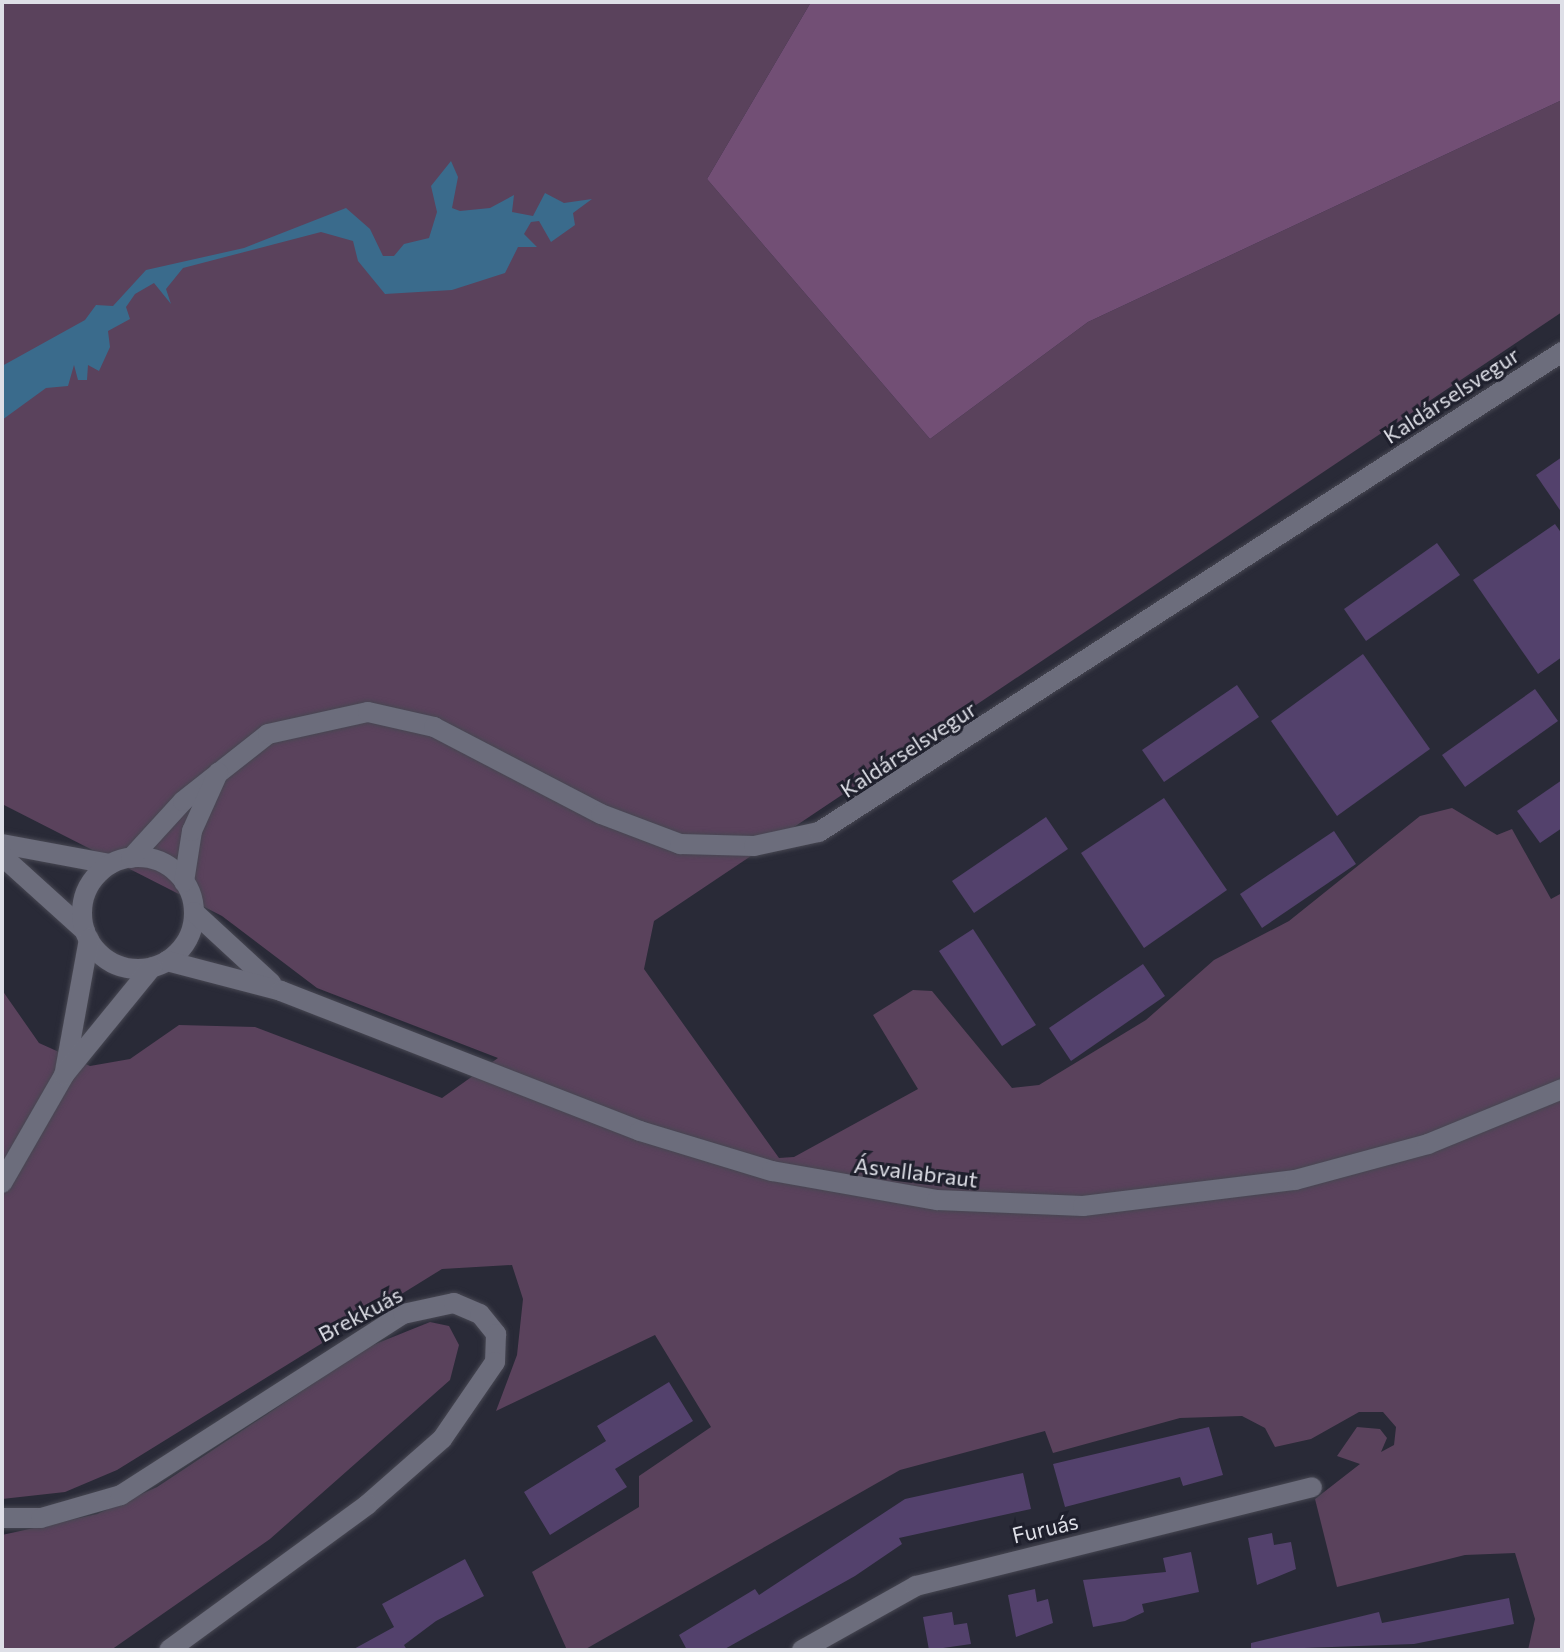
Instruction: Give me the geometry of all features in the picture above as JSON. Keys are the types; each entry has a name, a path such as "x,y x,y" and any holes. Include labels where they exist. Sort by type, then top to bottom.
{"street":[{"name":"Kaldárselsvegur","path":"131,858 220,770 294,723 368,712 434,727 601,814 680,844 754,846 819,832 1562,352"},
{"path":"2,1183 64,1075 159,964 189,937 194,912 184,882 192,831 220,770"},
{"path":"2,844 110,864 131,858 155,859 184,882"},
{"path":"2,856 119,966 159,964"},
{"path":"64,1075 87,935 83,900 110,864"},
{"name":"Ásvallabraut","path":"194,912 281,991"},
{"name":"Ásvallabraut","path":"159,964 281,991 557,1101 757,1166 862,1191 1005,1207 1165,1201 1295,1180 1428,1144 1562,1089"},
{"name":"Brekkuás","path":"2,1518 41,1518 121,1495 403,1314 454,1303 480,1314 496,1334 495,1362 442,1439 355,1514 169,1650"},
{"name":"Furuás","path":"802,1650 916,1586 1312,1487"}],"shaded area":[{"path":"2,2 811,2 707,179 930,439 1088,322 1562,100 1562,312 654,921 644,969 779,1158 794,1157 918,1089 873,1015 913,990 932,991 1012,1088 1039,1085 1146,1020 1214,960 1289,921 1420,816 1452,808 1497,835 1512,829 1551,899 1562,893 1562,1650 1528,1650 1535,1619 1515,1553 1465,1555 1337,1587 1315,1499 1360,1464 1337,1456 1357,1427 1380,1429 1387,1438 1381,1452 1394,1445 1396,1427 1383,1412 1359,1412 1311,1439 1275,1447 1265,1428 1242,1416 1180,1418 1053,1453 1045,1431 900,1470 584,1650 567,1650 532,1572 639,1507 639,1476 711,1427 655,1335 496,1411 517,1355 523,1299 512,1265 442,1269 117,1470 65,1492 2,1499 2,990 39,1043 90,1066 130,1059 179,1025 255,1027 442,1098 498,1058 317,988 222,916 2,804"},
{"path":"811,2 1562,2 1562,100 1088,322 930,439 707,179"},
{"path":"430,1322 449,1326 459,1345 450,1380 270,1539 111,1650 2,1650 2,1535 97,1514 157,1487 368,1347"}],"water":[{"path":"451,161 458,177 452,208 460,211 490,208 514,195 512,212 533,216 545,193 564,203 592,199 573,213 575,225 551,242 539,221 531,222 524,234 537,247 518,247 505,273 452,290 385,294 358,261 353,241 321,232 183,268 166,289 171,304 154,283 135,294 126,307 130,319 108,331 110,347 99,371 88,365 87,380 78,380 74,365 68,386 46,388 2,420 2,366 85,320 96,305 113,306 146,270 244,248 346,208 370,229 383,256 394,256 404,244 429,238 437,212 431,186"}],"building":[{"path":"1562,457 1562,513 1536,475"},
{"path":"1555,524 1562,534 1562,657 1538,674 1473,580"},
{"path":"1437,543 1460,575 1366,641 1344,609"},
{"path":"1363,654 1430,749 1337,816 1271,721"},
{"path":"1237,685 1259,717 1164,782 1142,750"},
{"path":"1535,689 1558,721 1465,787 1442,755"},
{"path":"1562,780 1562,828 1540,843 1517,811"},
{"path":"1164,798 1227,890 1144,948 1081,853"},
{"path":"1046,817 1068,849 974,913 952,881"},
{"path":"1334,831 1356,864 1262,928 1240,894"},
{"path":"973,929 1036,1025 1002,1046 939,951"},
{"path":"1143,964 1165,996 1071,1061 1049,1028"},
{"path":"669,1382 693,1421 615,1469 627,1487 550,1535 524,1492 606,1441 597,1426"},
{"path":"1209,1427 1223,1475 1183,1486 1180,1477 1065,1507 1053,1464"},
{"path":"1023,1473 1031,1509 899,1538 902,1544 855,1576 723,1650 687,1650 679,1635 755,1589 759,1595 905,1499"},
{"path":"1272,1533 1274,1545 1291,1542 1296,1569 1257,1585 1248,1538"},
{"path":"1191,1552 1199,1592 1142,1604 1144,1612 1125,1621 1093,1627 1083,1580 1166,1572 1163,1558"},
{"path":"465,1559 484,1596 436,1621 404,1645 407,1650 352,1650 394,1627 382,1604"},
{"path":"1035,1589 1037,1602 1048,1599 1053,1623 1016,1637 1008,1595"},
{"path":"1509,1598 1514,1624 1414,1644 1251,1650 1251,1643 1379,1612 1382,1623"},
{"path":"952,1612 954,1625 967,1623 971,1644 929,1650 923,1617"}]}
